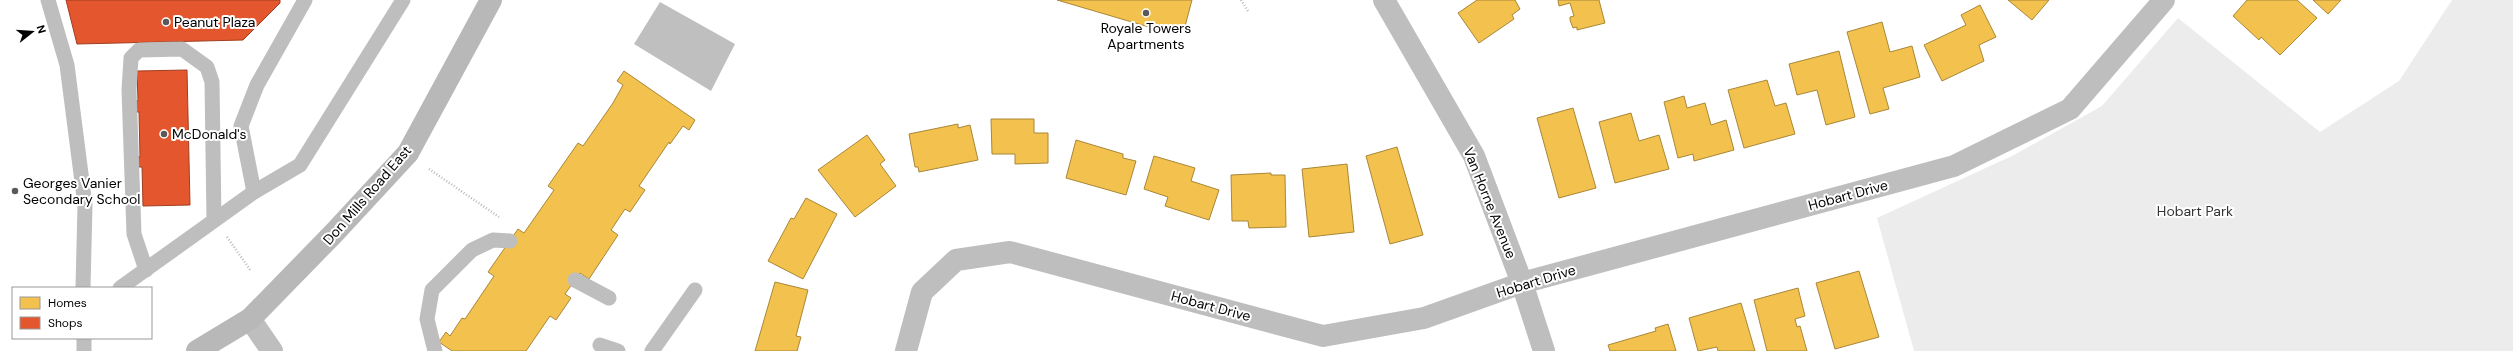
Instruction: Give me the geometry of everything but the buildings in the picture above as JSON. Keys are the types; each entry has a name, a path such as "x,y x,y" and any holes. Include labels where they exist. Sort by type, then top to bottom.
{"main road":[{"name":"Don Mills Road East","path":"197,351 250,319 334,233 408,153 491,0"}],"street":[{"name":"Van Horne Avenue","path":"1384,0 1474,156 1522,283 1544,351"},
{"name":"Hobart Drive","path":"906,351 922,292 956,260 1010,252 1323,336 1424,318 1522,283 1954,166 2070,109 2164,0"},
{"path":"250,319 272,351"}],"lane":[{"path":"48,0 67,65 85,205 83,287"},
{"path":"254,192 240,126 257,85 305,0"},
{"path":"121,287 254,192 300,165 403,0"},
{"path":"146,270 134,234 129,90 131,58 139,50 182,49 207,67 212,82 214,220"},
{"path":"435,351 427,319 432,290 472,250 493,240 510,241"},
{"path":"575,280 609,298"},
{"path":"652,351 695,290"},
{"path":"84,339 84,351"},
{"path":"600,344 618,351"}],"path":[{"path":"1241,0 1248,11"},
{"path":"408,153 501,219"},
{"path":"214,220 251,271"}],"green space":[{"name":"Hobart Park","path":"2452,0 2513,0 2513,351 1914,351 1877,218 2014,155 2102,106 2178,18 2320,132 2399,81"}],"shaded area":[{"path":"660,2 735,44 711,91 634,44"}],"place":[{"name":"Royale Towers Apartments","path":"1146,13"},
{"name":"Peanut Plaza","path":"166,22"},
{"name":"McDonald's","path":"164,134"},
{"name":"Georges Vanier Secondary School","path":"15,191"}]}
